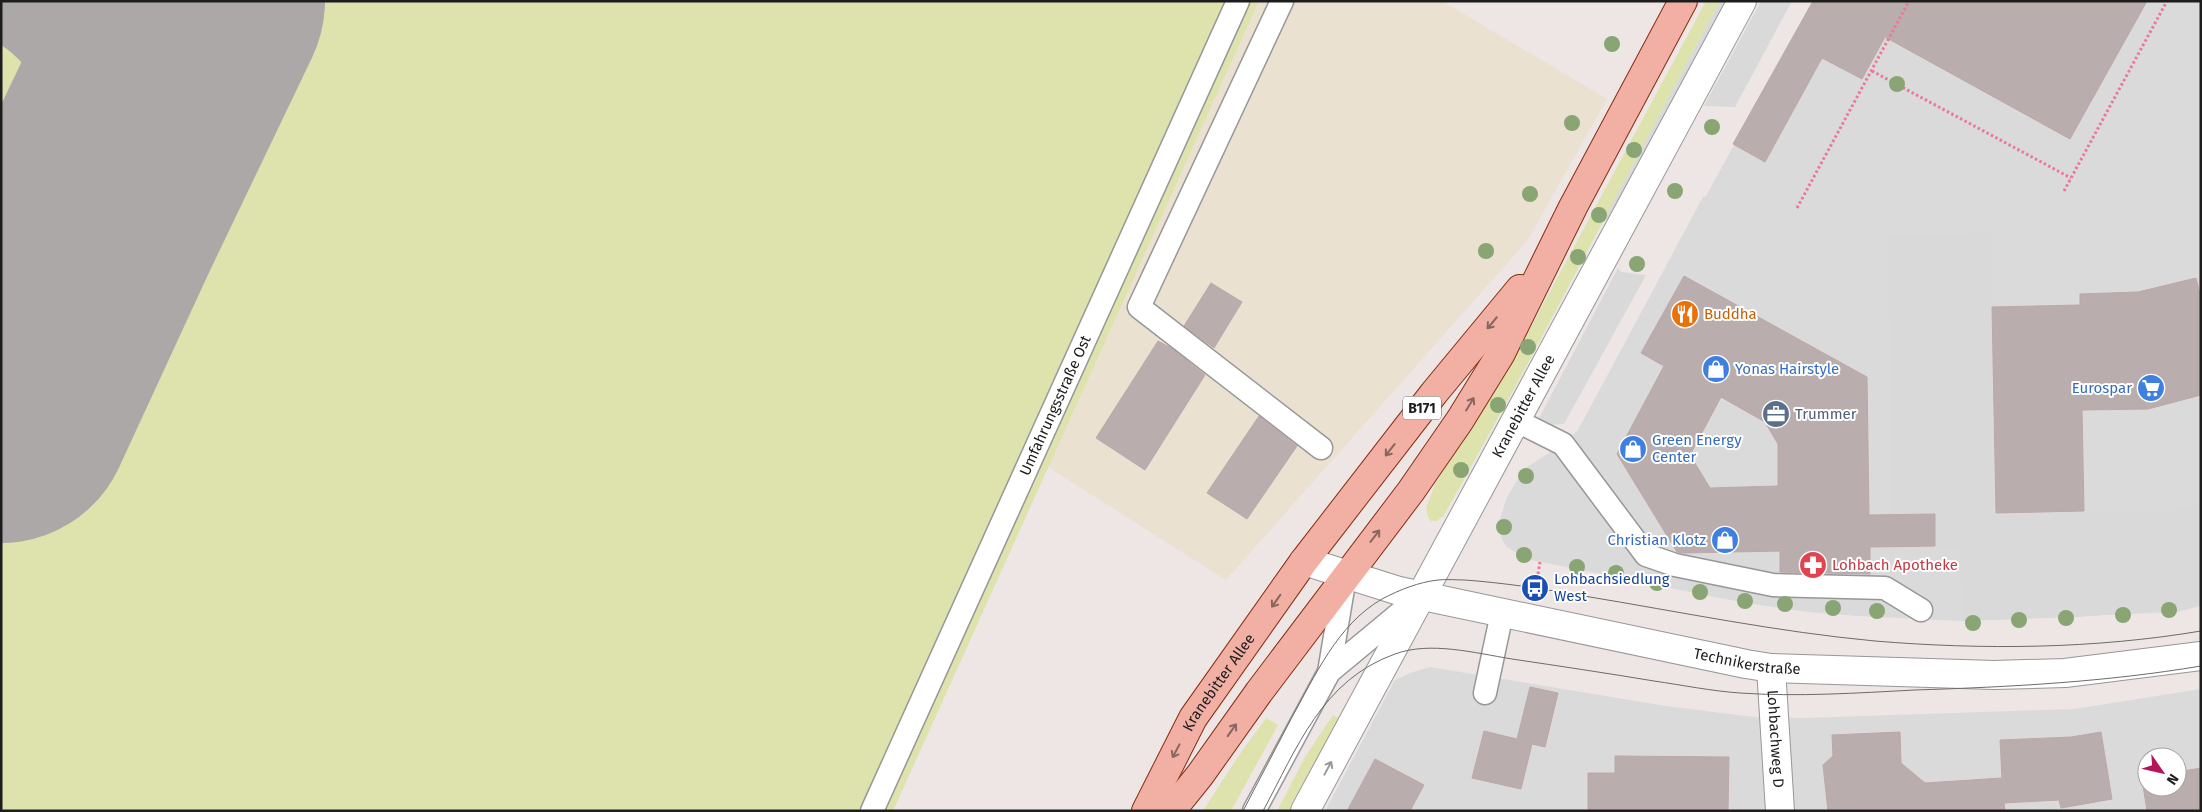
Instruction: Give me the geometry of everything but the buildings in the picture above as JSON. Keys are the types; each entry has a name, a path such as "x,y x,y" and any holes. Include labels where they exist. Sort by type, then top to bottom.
{"main road":[{"name":"Kranebitter Allee","path":"1171,811 1200,775 1258,692 1345,575 1411,491 1460,420 1500,355 1546,259 1683,1"},
{"name":"Kranebitter Allee","path":"1146,811 1194,718 1304,561 1434,393 1546,259"}],"street":[{"name":"Kranebitter Allee","path":"1305,811 1742,1"},
{"name":"Technikerstraße","path":"1304,561 1398,591 1771,668 1994,675 2065,673 2201,656"},
{"name":"Lohbachweg D","path":"1771,668 1780,811"}],"lane":[{"name":"Umfahrungsstraße Ost","path":"872,811 1238,1"},
{"path":"1282,1 1139,307 1321,448"},
{"path":"1516,420 1563,444 1646,556 1675,565 1773,585 1885,588 1921,610"},
{"path":"1254,811 1329,672 1345,575"},
{"path":"1329,672 1421,596"},
{"path":"1485,693 1502,613"}],"path":[{"path":"1797,208 1909,1"},
{"path":"2064,190 2167,1"},
{"path":"1872,71 2071,178"},
{"path":"1538,574 1540,562"}],"shaded area":[{"path":"1259,1 1442,1 1607,99 1527,241 1226,580 1048,467"},
{"path":"1720,1 1734,1 1614,224 1604,219"},
{"path":"1761,1 1792,1 1735,107 1704,106"},
{"path":"1813,1 2201,1 2201,606 2177,612 1962,621 1808,612 1745,603 1526,559 1507,547 1502,540 1498,525 1507,497 1524,469 1563,444 1578,430 1703,197 1706,196"},
{"path":"1990,234 1994,516 2170,512 2201,504 2201,604 2174,609 2079,617 1963,621 1961,547 1893,548 1889,237"},
{"path":"1618,268 1621,272 1646,275 1564,424 1535,426"},
{"path":"1430,667 1666,706 1754,717 1805,718 2074,709 2201,689 2201,811 1325,811 1395,680"}],"green space":[{"path":"1,1 1259,1 893,811 1,811"},
{"path":"1706,1 1720,1 1521,376 1457,492 1444,515 1437,521 1431,521 1426,508 1435,484 1509,368"},
{"path":"1333,715 1340,719 1290,811 1277,811 1305,757"},
{"path":"1266,718 1278,725 1231,811 1203,811 1237,758"}],"taxiway":[{"path":"29,1 46,14 76,48 88,68 104,111 107,155 99,195 91,218"}],"runway":[{"path":"1,413 91,218 195,1"}],"tram line":[{"path":"1243,811 1318,669 1340,637 1366,610 1382,599 1409,587 1431,581 1465,580 1510,585 1802,632 1916,644 1997,647 2038,646 2120,641 2201,631"},
{"path":"1263,811 1300,740 1330,698 1348,681 1370,666 1395,654 1409,650 1423,648 1453,649 1707,689 1784,695 2058,683 2165,672 2201,666"}],"place":[{"name":"Buddha","path":"1685,314"},
{"name":"Yonas Hairstyle","path":"1716,369"},
{"name":"Eurospar","path":"2151,388"},
{"name":"Trummer","path":"1776,414"},
{"name":"Green Energy Center","path":"1633,449"},
{"name":"Christian Klotz","path":"1725,540"},
{"name":"Lohbach Apotheke","path":"1813,565"},
{"name":"Lohbachsiedlung West","path":"1535,588"}]}
